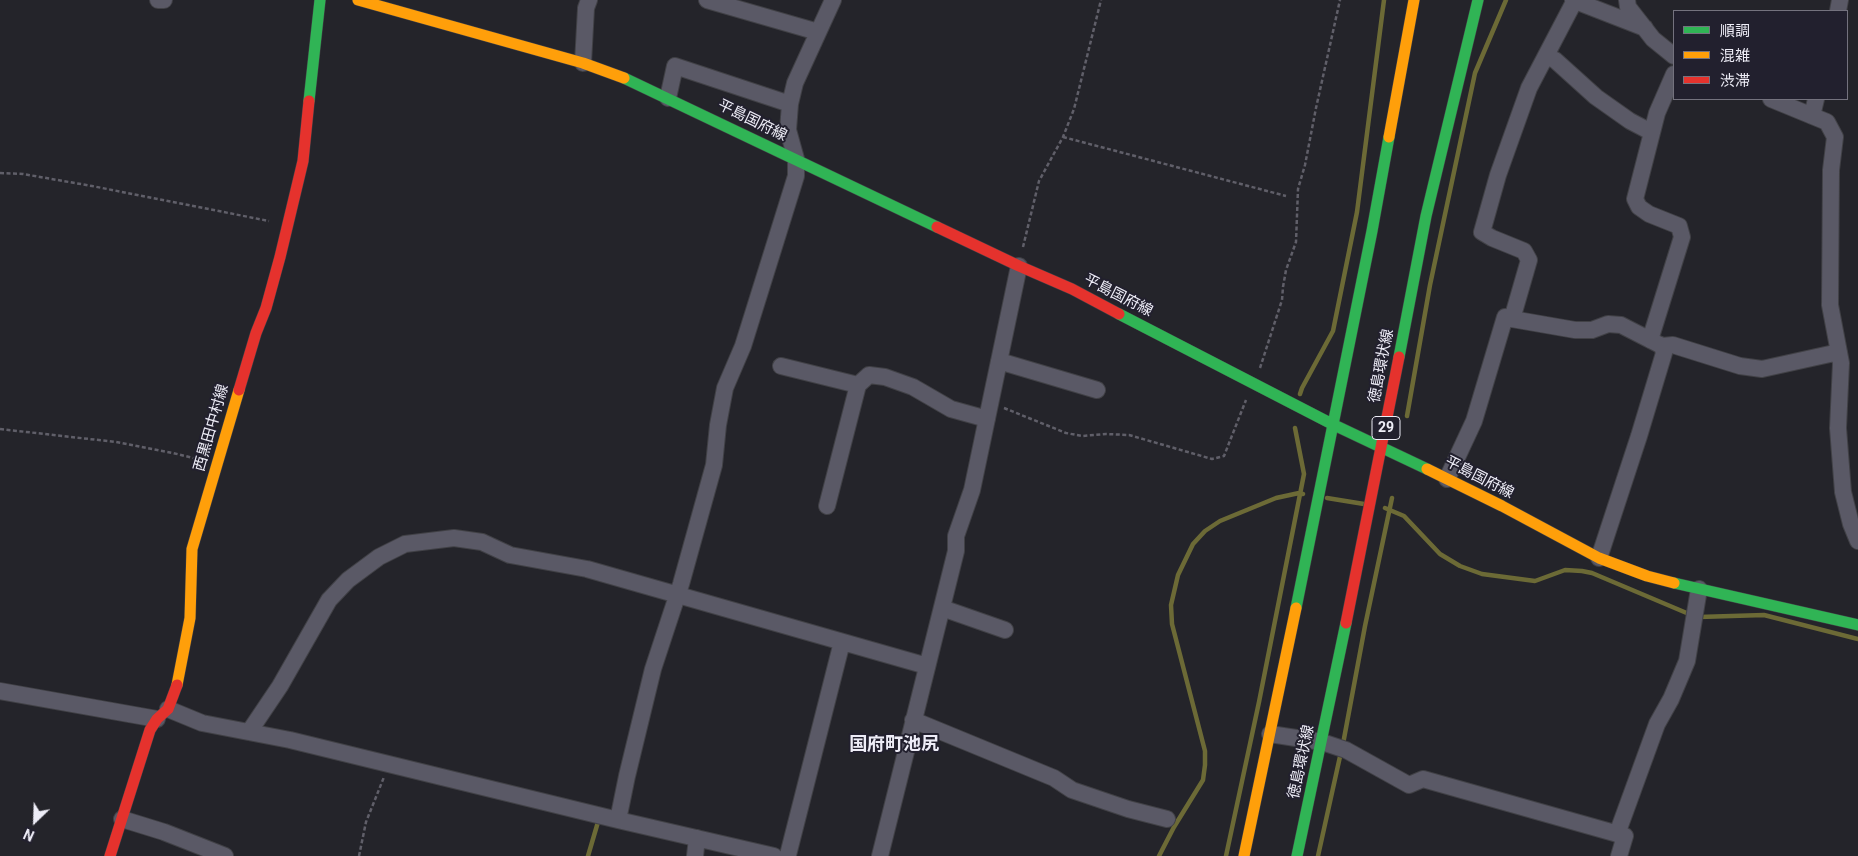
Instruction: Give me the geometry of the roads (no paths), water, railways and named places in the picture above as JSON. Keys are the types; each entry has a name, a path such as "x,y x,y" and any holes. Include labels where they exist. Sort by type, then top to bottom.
{"main road":[{"name":"西黒田中村線","path":"110,856 150,730 162,714 179,680 190,618 192,549 256,333 266,308 304,161 320,0"},
{"name":"平島国府線","path":"358,0 584,63 635,82 1018,266 1072,289 1332,424 1502,506 1599,558 1647,576 1858,625"},
{"path":"1244,856 1372,231 1414,0"},
{"name":"徳島環状線","path":"1297,856 1335,747 1382,447 1426,216 1478,0"}],"street":[{"path":"158,0 164,0"},
{"path":"584,63 586,8 589,0"},
{"path":"708,0 818,32"},
{"path":"618,820 653,669 677,595 714,465 718,425 725,388 743,346 796,176 796,159 788,130 790,104 795,83 833,0"},
{"path":"1512,319 1529,260 1524,251 1482,232 1498,175 1529,88 1574,0 1644,28"},
{"path":"1627,0 1628,7 1653,39 1673,55"},
{"path":"1547,56 1555,60 1596,97 1630,122 1651,132"},
{"path":"668,98 675,66 790,104"},
{"path":"1656,343 1682,238 1678,226 1649,214 1639,207 1635,199 1657,112 1673,76"},
{"path":"1773,100 1827,122 1835,138 1830,170 1830,305 1841,363 1838,428 1843,492 1851,524 1858,541"},
{"path":"1812,116 1816,100"},
{"path":"880,856 956,552 956,536 972,490 1018,266"},
{"path":"1447,478 1474,421 1504,317 1575,330 1592,330 1608,324 1622,325 1656,343 1672,345 1740,366 1762,368 1839,352"},
{"path":"1599,558 1664,353 1656,343"},
{"path":"999,361 1080,377 1097,390"},
{"path":"781,366 858,385"},
{"path":"827,506 858,385 869,375 885,377 913,387 951,409 988,412"},
{"path":"249,732 280,686 329,600 348,580 379,556 405,544 454,538 482,542 510,555 587,569 927,666"},
{"path":"1617,834 1657,724 1671,700 1687,661 1699,589"},
{"path":"942,608 1005,630"},
{"path":"783,856 789,856 842,642"},
{"path":"0,691 162,714 249,732 389,763 618,820 774,856"},
{"path":"913,720 1054,778 1072,790 1128,809 1167,819"},
{"path":"1270,734 1335,747 1409,785 1422,779 1624,836 1619,856"},
{"path":"122,819 164,832 225,856"},
{"path":"695,856 697,838"}],"waterway":[{"path":"1300,394 1333,331 1357,212 1384,0"},
{"path":"1407,416 1430,285 1475,73 1506,0"},
{"path":"1226,856 1259,702 1304,474 1295,428"},
{"path":"1159,856 1174,827 1203,780 1205,765 1205,751 1172,624 1171,605 1178,575 1193,544 1205,531 1220,521 1276,498 1299,493 1303,494"},
{"path":"1327,498 1364,504"},
{"path":"1343,744 1392,498"},
{"path":"1385,508 1404,516 1440,554 1460,566 1482,574 1535,581 1565,570 1582,571 1592,573 1699,617 1764,615 1858,639"},
{"path":"1318,856 1341,752"},
{"path":"588,856 598,822"}],"district":[{"name":"国府町池尻","path":"894,745"}]}
